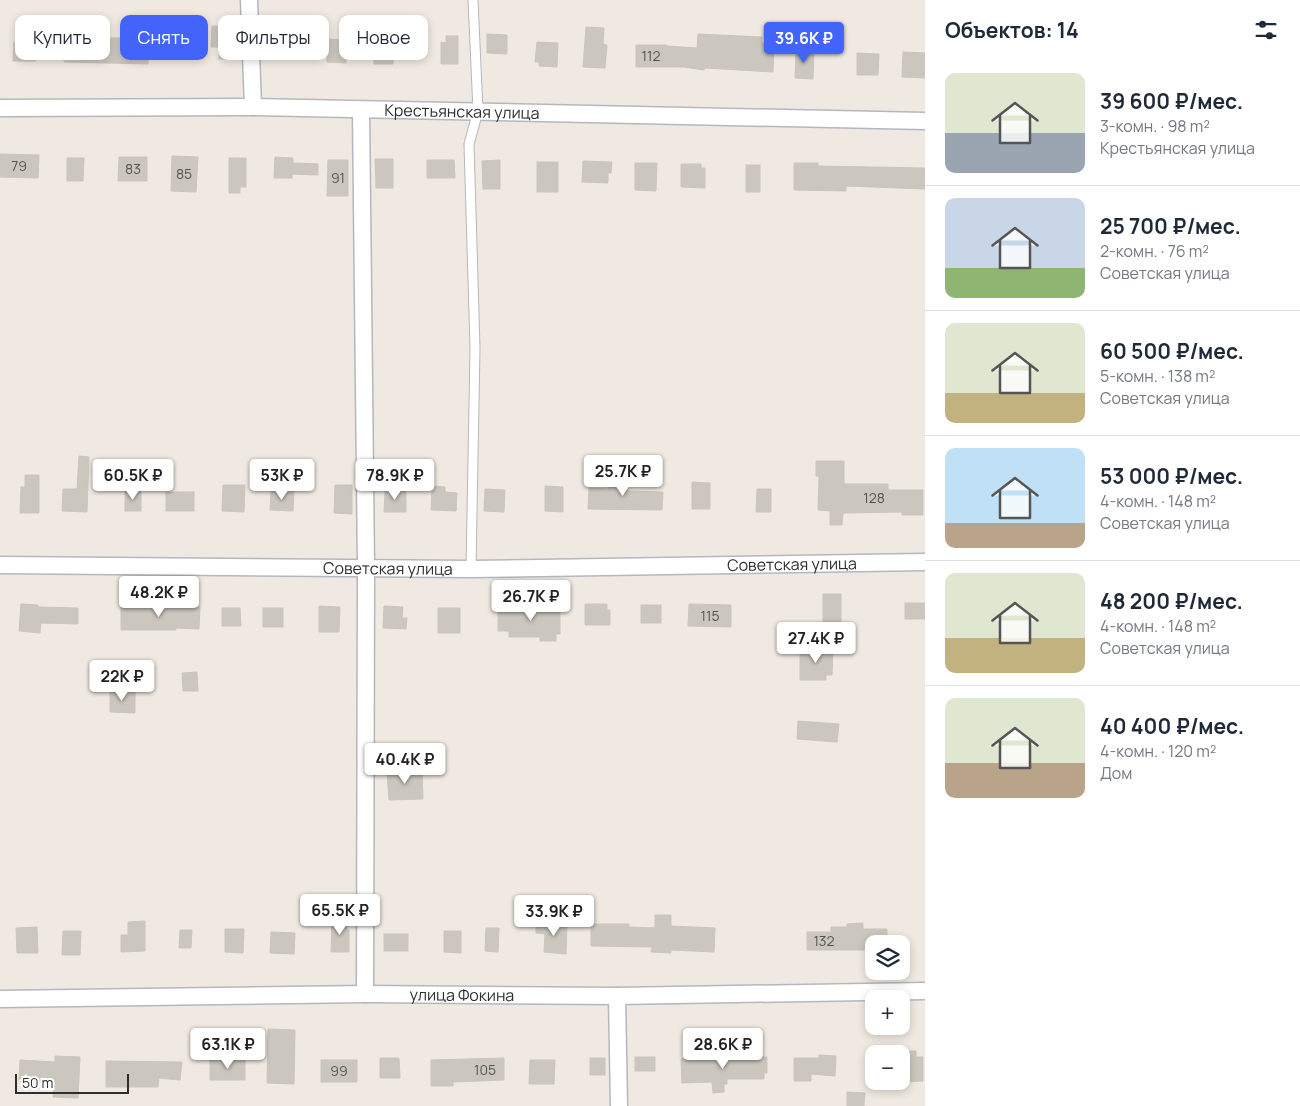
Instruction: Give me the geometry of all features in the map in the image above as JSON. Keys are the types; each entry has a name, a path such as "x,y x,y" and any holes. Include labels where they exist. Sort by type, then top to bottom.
{"street":[{"path":"249,0 253,107"},
{"name":"Крестьянская улица","path":"0,108 253,107 925,121"},
{"path":"361,110 366,568 365,994"},
{"name":"Советская улица","path":"0,565 471,569 925,562"},
{"name":"улица Фокина","path":"0,999 365,994 617,996 925,991"},
{"path":"617,996 619,1106"}],"lane":[{"path":"471,569 475,348 469,144 478,111 473,0"}],"building":[{"path":"212,26 218,26 218,47 211,47"},
{"path":"586,27 604,28 603,44 607,45 605,68 583,67"},
{"path":"487,34 507,35 507,54 487,53"},
{"path":"698,34 762,37 762,43 774,43 773,72 705,68 704,70 684,67 636,67 636,45 667,45 697,48"},
{"path":"446,36 458,36 458,64 441,64 441,42 446,43"},
{"path":"110,38 120,38 120,60 148,60 148,64 64,62 64,60 110,60"},
{"path":"329,39 339,40 339,60 346,60 346,63 327,62 329,60"},
{"path":"14,42 15,60 36,60 36,61 13,61"},
{"path":"537,42 558,43 557,67 539,66 539,62 535,62"},
{"path":"796,50 814,51 813,79 795,78"},
{"path":"903,52 925,53 925,78 902,77"},
{"path":"857,53 879,54 878,75 857,75"},
{"path":"374,60 393,60 393,64 374,64"},
{"path":"0,154 39,155 38,178 0,177"},
{"path":"172,156 198,157 196,192 171,191"},
{"path":"119,157 147,157 147,181 118,181"},
{"path":"275,157 293,158 293,163 318,164 318,175 292,174 292,178 274,178"},
{"path":"67,158 84,158 83,181 67,181"},
{"path":"229,158 246,158 246,187 240,187 240,193 229,193"},
{"path":"375,159 393,159 393,188 376,188"},
{"path":"328,160 348,160 348,196 327,196"},
{"path":"427,160 454,160 455,178 427,178"},
{"path":"500,160 500,189 483,189 482,161"},
{"path":"583,161 612,162 611,173 608,173 608,183 582,182"},
{"path":"537,162 558,162 558,192 537,192"},
{"path":"635,163 657,163 656,191 635,190"},
{"path":"794,163 818,163 818,166 925,168 925,189 846,186 846,191 794,190"},
{"path":"681,164 701,164 701,168 705,168 705,188 681,187"},
{"path":"746,165 760,165 760,192 746,192"},
{"path":"79,456 89,457 87,512 62,511 63,489 77,489"},
{"path":"816,461 844,461 844,484 888,484 888,490 923,490 923,515 902,515 902,512 843,513 842,525 830,525 830,511 818,510 819,476 816,476"},
{"path":"615,473 627,474 627,491 663,492 662,510 588,509 589,488 608,489 608,479 615,480"},
{"path":"25,475 39,475 39,513 20,513 21,487 25,487"},
{"path":"692,482 710,483 710,509 692,509"},
{"path":"223,485 245,485 244,512 222,511"},
{"path":"335,485 352,485 352,514 334,513"},
{"path":"432,486 445,487 445,492 457,493 456,511 431,510"},
{"path":"545,486 563,487 563,512 545,511"},
{"path":"485,489 505,490 504,512 484,511"},
{"path":"757,489 771,489 771,512 756,512"},
{"path":"271,490 294,491 293,511 270,510"},
{"path":"385,490 406,490 406,512 384,512"},
{"path":"125,491 141,491 141,511 125,511"},
{"path":"166,492 194,492 194,511 166,511"},
{"path":"823,594 841,594 841,624 823,624"},
{"path":"905,603 925,603 925,619 905,619"},
{"path":"21,604 38,605 38,607 78,608 78,624 41,623 40,633 19,631"},
{"path":"585,604 607,604 607,610 610,610 610,625 585,625"},
{"path":"689,604 731,605 731,627 688,626"},
{"path":"641,605 661,605 661,623 641,623"},
{"path":"121,606 200,607 199,629 121,630"},
{"path":"319,606 340,607 339,632 319,632"},
{"path":"384,606 403,607 402,618 407,618 406,629 383,628"},
{"path":"560,606 560,634 556,634 556,641 540,641 540,637 509,637 509,631 498,631 498,607"},
{"path":"222,608 240,608 241,626 222,626"},
{"path":"263,608 283,608 283,627 263,627"},
{"path":"438,608 460,608 460,633 438,633"},
{"path":"800,647 833,649 832,675 826,675 826,680 800,680"},
{"path":"197,672 198,691 183,691 182,673"},
{"path":"110,691 135,692 135,713 110,712"},
{"path":"798,721 839,724 837,742 797,739"},
{"path":"422,770 423,799 389,800 387,772"},
{"path":"655,915 671,915 671,926 715,928 714,952 671,950 671,953 651,952 652,947 591,946 591,924 629,924 629,927 655,928"},
{"path":"332,919 347,920 349,952 331,952"},
{"path":"145,921 145,951 121,952 121,935 128,935 128,922"},
{"path":"536,922 567,923 566,954 544,952 545,934 536,933"},
{"path":"863,923 863,929 887,929 887,935 865,935 865,950 807,950 807,932 831,932 831,927 847,927 847,924"},
{"path":"37,927 38,953 17,953 16,928"},
{"path":"486,928 499,928 498,952 485,951"},
{"path":"225,929 244,929 243,953 225,952"},
{"path":"180,930 192,930 191,948 179,948"},
{"path":"63,931 81,931 80,955 62,955"},
{"path":"444,931 461,931 461,953 444,952"},
{"path":"271,932 295,933 294,954 270,953"},
{"path":"384,934 408,934 408,951 384,951"},
{"path":"268,1029 295,1030 294,1084 267,1083"},
{"path":"910,1051 916,1051 916,1057 923,1057 923,1081 910,1082"},
{"path":"819,1055 836,1056 835,1076 811,1074 811,1081 794,1081 794,1058 819,1058"},
{"path":"55,1056 80,1057 78,1098 53,1097 54,1083 19,1081 20,1060 55,1062"},
{"path":"635,1057 655,1057 655,1071 635,1071"},
{"path":"767,1057 767,1073 764,1073 764,1079 727,1079 727,1084 724,1084 724,1092 713,1093 712,1082 682,1083 681,1059"},
{"path":"380,1058 399,1058 400,1078 380,1078"},
{"path":"504,1058 504,1080 453,1082 453,1086 431,1086 431,1060"},
{"path":"590,1058 605,1058 605,1075 590,1075"},
{"path":"210,1060 245,1060 245,1080 210,1080"},
{"path":"321,1060 357,1060 357,1082 321,1082"},
{"path":"530,1060 555,1060 554,1084 529,1084"},
{"path":"106,1061 182,1062 180,1080 159,1078 158,1087 106,1087"},
{"path":"847,1092 865,1093 864,1106 847,1106"}]}
